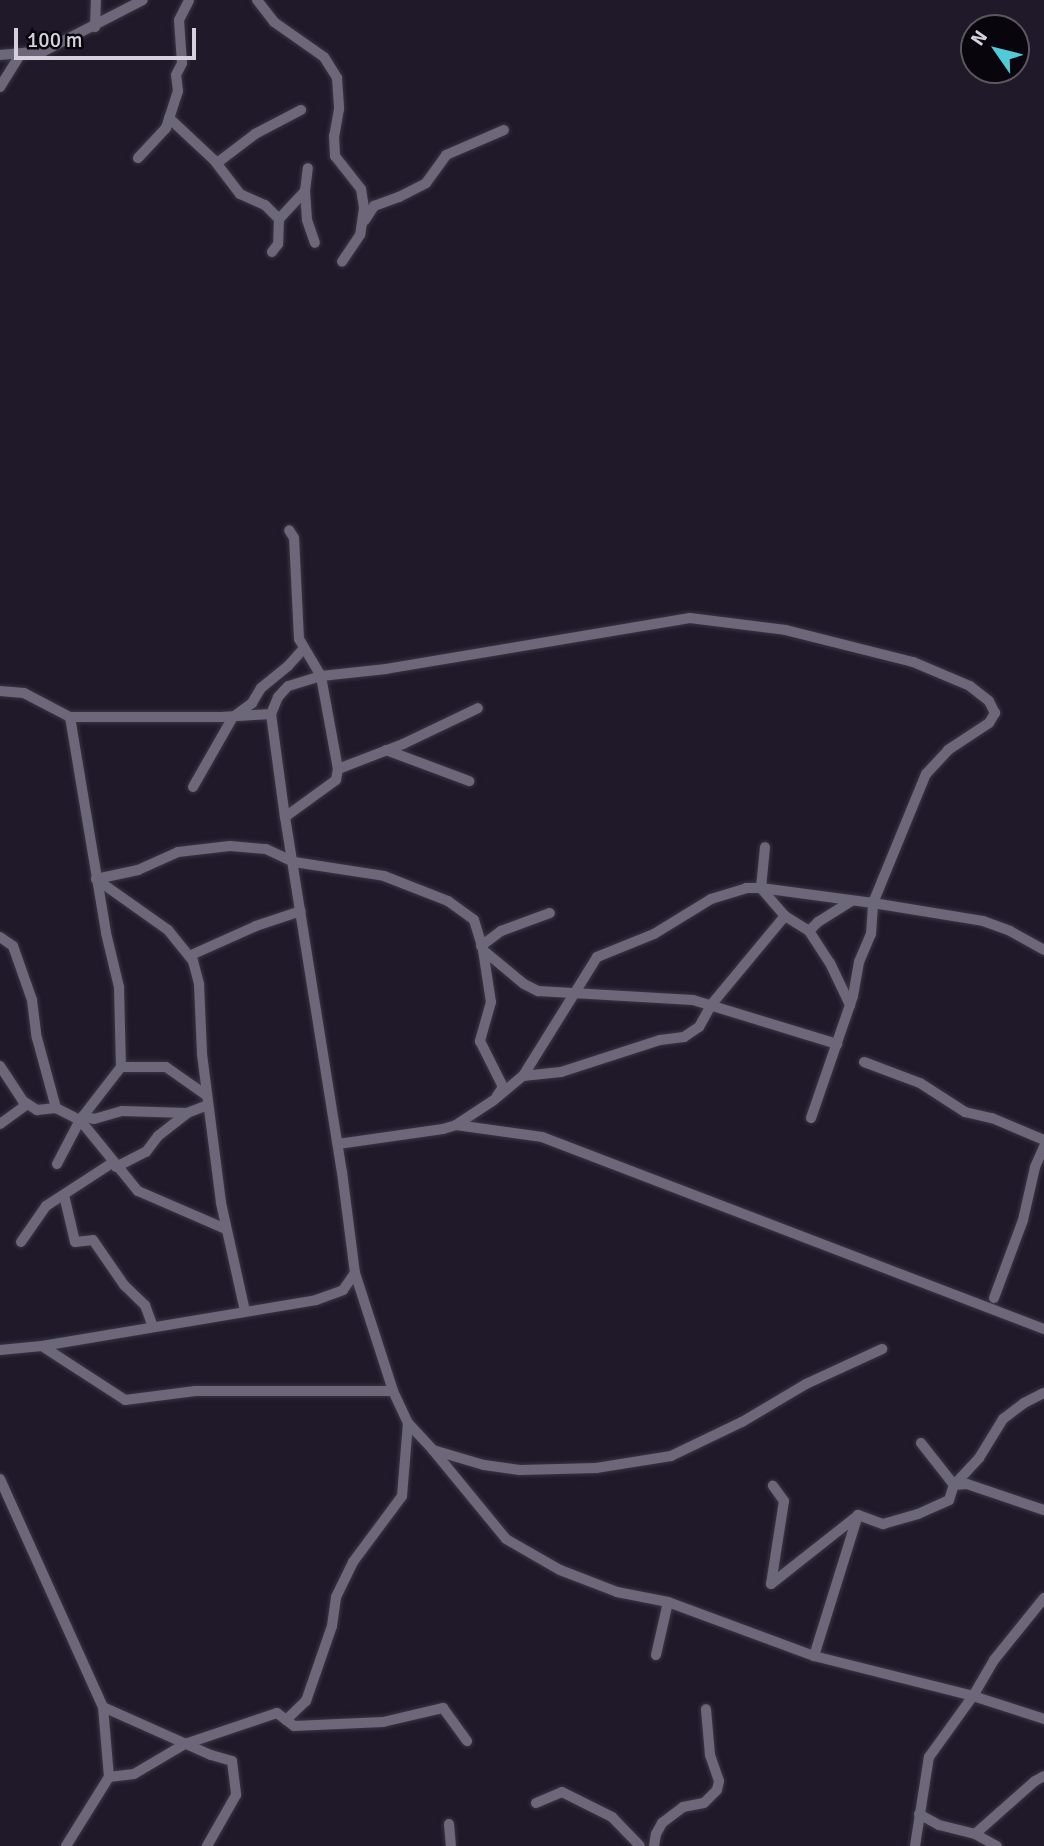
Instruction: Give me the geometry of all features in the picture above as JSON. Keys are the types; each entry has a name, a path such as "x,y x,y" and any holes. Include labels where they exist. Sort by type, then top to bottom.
{"street":[{"path":"95,27 96,0"},
{"path":"0,55 44,51 143,0"},
{"path":"138,158 166,128 178,91 176,75 182,63 179,20 188,4 197,0"},
{"path":"257,0 274,22 324,57 337,78 340,109 334,136 335,156 361,189 364,208 360,235 342,262"},
{"path":"0,87 21,54"},
{"path":"217,163 255,134 301,110"},
{"path":"169,118 217,163 240,194 265,205 279,219"},
{"path":"361,225 374,206 426,183 446,155 475,145 504,130"},
{"path":"308,168 305,191 307,220 315,243"},
{"path":"272,252 278,244 279,219 305,191"},
{"path":"285,817 336,780 338,769 321,676 299,639 294,538 289,530"},
{"path":"811,1118 850,1005 859,962 871,934 873,903 926,774 948,750 990,722 995,715 989,701 970,686 913,662 786,630 690,618 386,669 321,676 288,686 278,697 271,714 338,1144 355,1273 393,1391 408,1423 433,1450 492,1525 524,1552 600,1587 668,1602 814,1656 973,1696 1044,1719"},
{"path":"193,787 233,717 252,702 261,688 288,666 304,648"},
{"path":"0,691 24,693 70,717 233,717 271,714"},
{"path":"338,769 478,708"},
{"path":"57,1164 81,1118 121,1067 119,987 96,879 70,717"},
{"path":"386,750 469,781"},
{"path":"96,879 138,870 178,852 230,846 266,849 294,862 384,876 448,901 474,920 482,948 491,1002 480,1041 503,1087 494,1100"},
{"path":"765,847 761,888 785,916 809,931 830,962 850,1005"},
{"path":"96,879 167,930 188,956 199,984 207,1100 226,1229 245,1311"},
{"path":"456,1125 494,1100 523,1076 549,1038 588,968 601,954 654,934 711,899 746,888 873,903 984,921 1010,931 1044,950"},
{"path":"809,931 851,901"},
{"path":"188,956 256,926 301,911"},
{"path":"482,948 501,930 550,913"},
{"path":"523,1076 561,1072 660,1040 691,1034 699,1027 711,1005 785,916"},
{"path":"0,937 13,946 32,1000 37,1038 56,1108"},
{"path":"482,948 524,984 538,991 694,1000 836,1044"},
{"path":"864,1062 920,1083 965,1112 992,1118 1044,1140"},
{"path":"0,1066 28,1104 37,1110 56,1108 81,1118 94,1119 122,1111 187,1113"},
{"path":"121,1067 166,1067 207,1100"},
{"path":"21,1242 46,1206 114,1165 146,1152 158,1136 207,1100"},
{"path":"0,1124 28,1104"},
{"path":"81,1118 114,1165 141,1194 226,1229"},
{"path":"338,1144 381,1140 456,1125 542,1137 1044,1329"},
{"path":"994,1298 1015,1244 1035,1167 1044,1147"},
{"path":"64,1195 75,1242 93,1240 124,1285 145,1305 153,1327"},
{"path":"0,1350 42,1346 316,1300 343,1290 355,1273"},
{"path":"42,1346 125,1400 194,1391 393,1391"},
{"path":"433,1450 484,1465 520,1470 596,1468 671,1456 742,1422 806,1384 882,1349"},
{"path":"858,1516 883,1524 918,1514 949,1500 954,1485 979,1458 1003,1419 1024,1403 1044,1393"},
{"path":"286,1720 306,1701 332,1626 336,1597 354,1562 402,1496 408,1423"},
{"path":"921,1443 954,1485"},
{"path":"0,1479 103,1707 109,1777 72,1832 66,1846"},
{"path":"954,1485 967,1484 1044,1510"},
{"path":"773,1486 784,1501 771,1584 858,1516"},
{"path":"814,1656 858,1516"},
{"path":"915,1846 929,1757 973,1696 994,1660 1044,1598"},
{"path":"656,1655 668,1602"},
{"path":"103,1707 185,1744 232,1761 236,1795 207,1846"},
{"path":"109,1777 135,1774 185,1744 277,1713 295,1727 383,1723 443,1708 467,1741"},
{"path":"536,1803 562,1792 612,1817 636,1843 655,1840 663,1823 683,1807 704,1803 717,1790 719,1782 710,1755 706,1709"},
{"path":"975,1834 1035,1780 1044,1776"},
{"path":"919,1814 939,1825 975,1834 996,1846"},
{"path":"449,1824 451,1846"}]}
